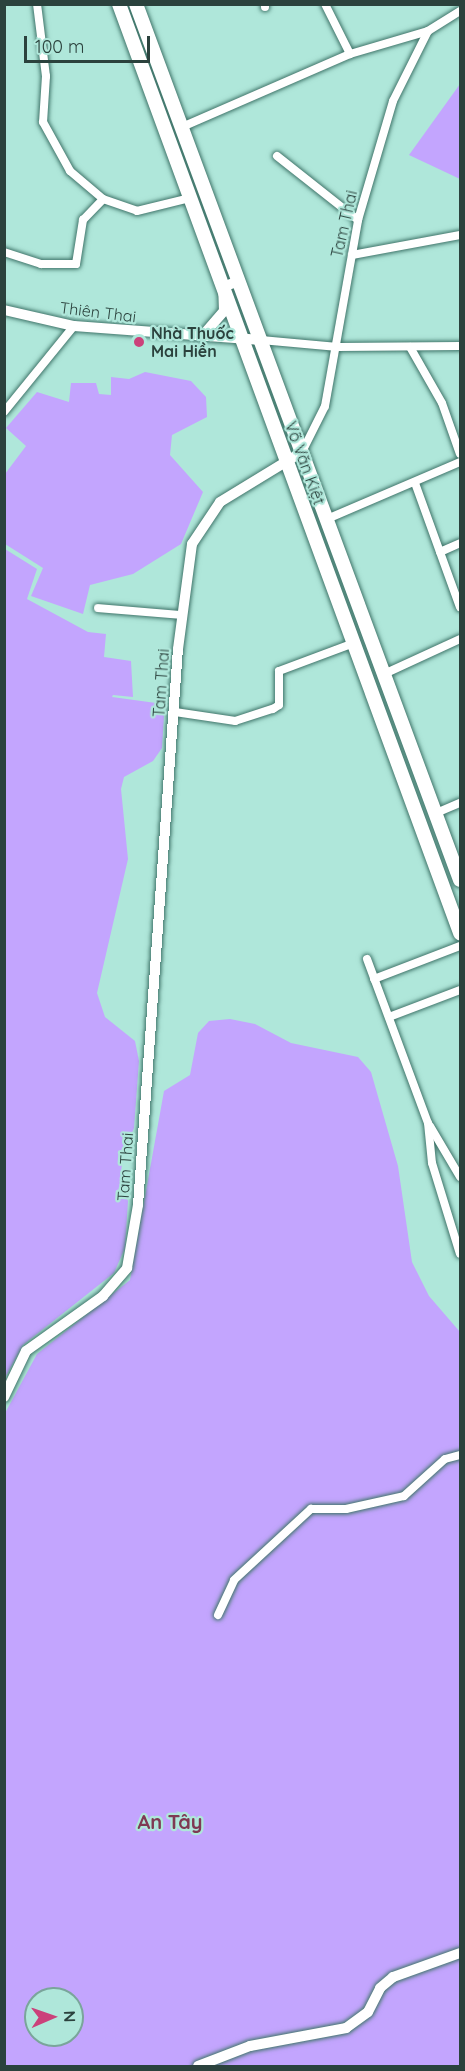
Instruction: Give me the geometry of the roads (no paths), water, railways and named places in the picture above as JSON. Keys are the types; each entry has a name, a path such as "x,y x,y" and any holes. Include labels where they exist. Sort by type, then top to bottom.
{"main road":[{"name":"Võ Văn Kiệt","path":"119,4 460,933"},
{"name":"Võ Văn Kiệt","path":"136,4 460,880"}],"street":[{"path":"36,4 46,76 43,122 70,171 102,200 146,212 190,198"},
{"path":"325,4 350,54"},
{"path":"182,127 350,54 428,31 460,11"},
{"name":"Tam Thai","path":"4,1397 26,1352 103,1296 128,1268 132,1251 182,615 192,544 202,523 220,502 288,463 302,452 326,406 338,347 358,220 393,101 428,31"},
{"path":"277,156 358,220"},
{"path":"4,252 50,266 76,264 83,220 102,200"},
{"path":"352,255 460,235"},
{"path":"204,334 224,311 223,287 238,280"},
{"name":"Thiên Thai","path":"4,310 74,326 261,340"},
{"path":"4,412 74,326"},
{"path":"261,340 338,347 460,346"},
{"path":"410,347 442,403 460,454"},
{"path":"327,519 460,462"},
{"path":"415,483 460,607"},
{"path":"440,552 460,543"},
{"path":"98,608 182,615"},
{"path":"384,674 460,639"},
{"path":"175,712 235,721 273,709 279,705 279,671 354,643"},
{"path":"435,813 460,803"},
{"path":"374,978 460,946"},
{"path":"367,959 428,1123 460,1177"},
{"path":"389,1017 460,990"},
{"path":"428,1123 432,1163 460,1254"},
{"path":"218,1615 224,1595 238,1575 311,1509 346,1509 404,1496 445,1459 460,1455"},
{"path":"198,2067 250,2046 346,2028 368,2012 380,1988 393,1977 460,1953"}],"place":[{"name":"Nhà Thuốc Mai Hiền","path":"139,342"}],"district":[{"name":"An Tây","path":"170,1821"}]}
